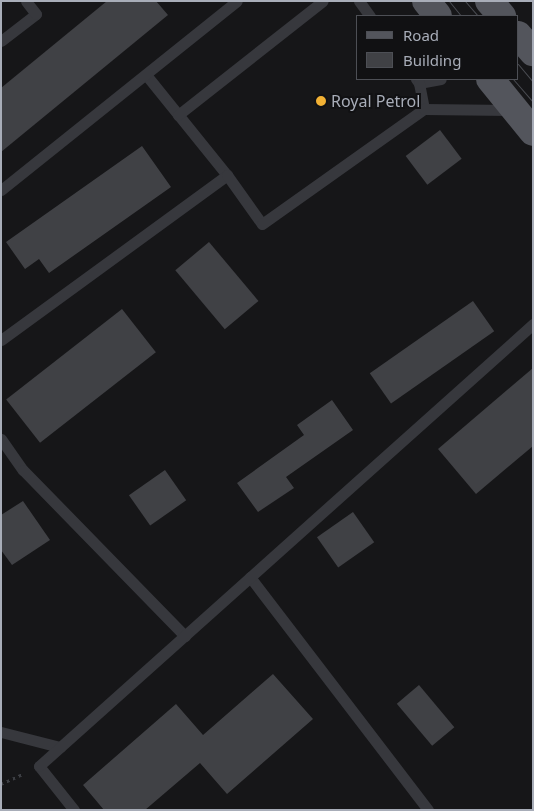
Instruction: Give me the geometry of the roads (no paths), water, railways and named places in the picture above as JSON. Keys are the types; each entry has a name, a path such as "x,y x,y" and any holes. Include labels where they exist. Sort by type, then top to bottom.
{"main road":[{"path":"426,1 437,15"},
{"path":"490,1 501,15"},
{"path":"519,36 533,52"},
{"path":"491,80 533,132"}],"lane":[{"path":"1,41 36,14 26,1"},
{"path":"1,190 147,76 237,1"},
{"path":"178,115 323,1"},
{"path":"359,1 369,15"},
{"path":"147,76 226,175 262,224 424,109 515,110"},
{"path":"417,81 424,109"},
{"path":"1,340 226,175"},
{"path":"74,810 39,766 533,324"},
{"path":"1,439 23,470 184,636"},
{"path":"250,577 428,810"},
{"path":"1,732 60,747"}],"tram line":[{"path":"449,1 460,15"},
{"path":"465,1 477,15"},
{"path":"519,65 533,82"},
{"path":"514,80 533,102"}],"place":[{"name":"Royal Petrol","path":"321,101"}]}
